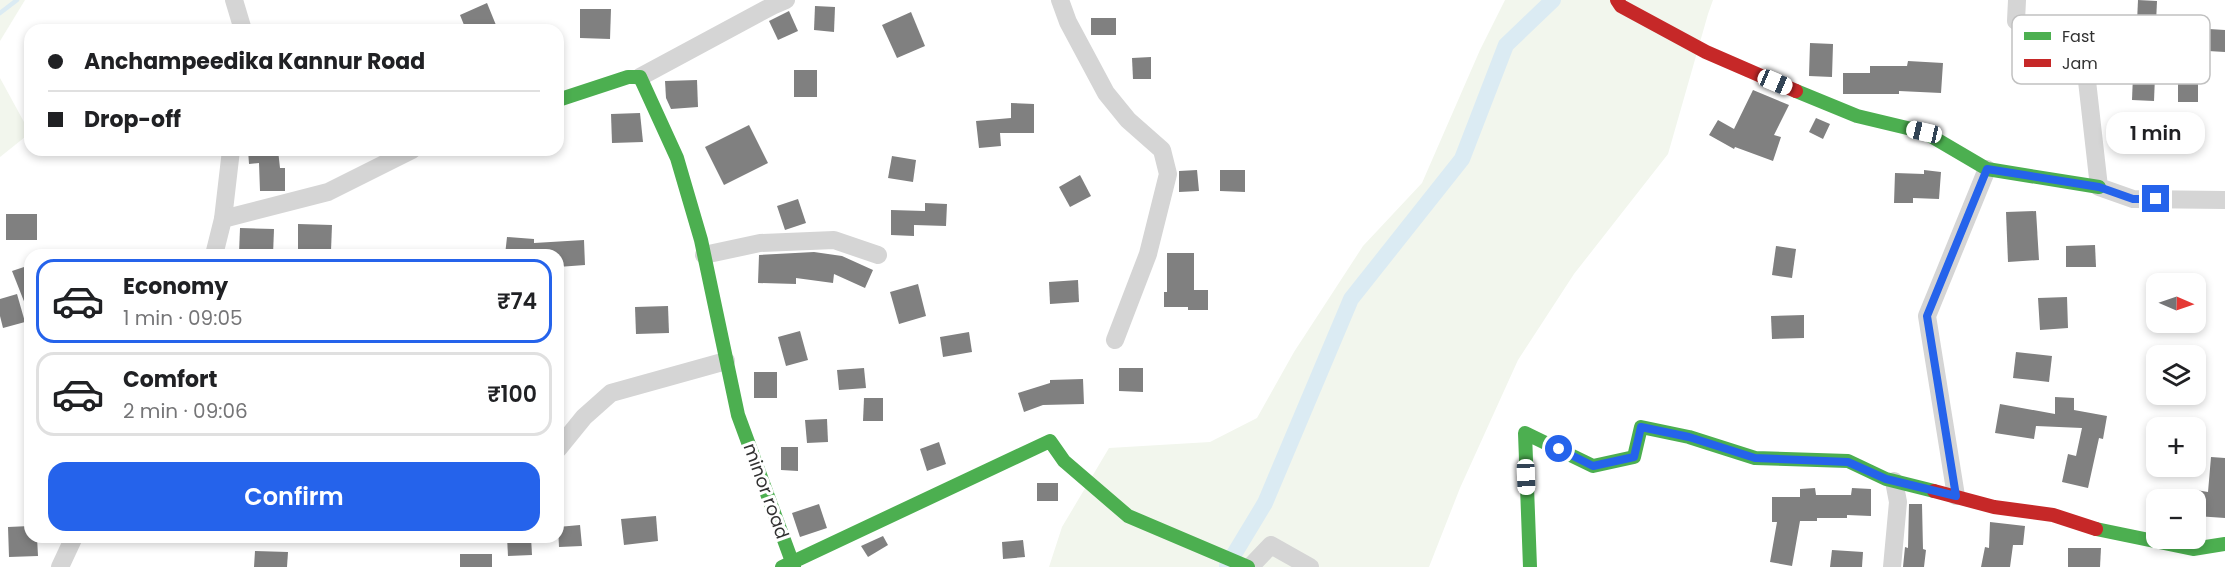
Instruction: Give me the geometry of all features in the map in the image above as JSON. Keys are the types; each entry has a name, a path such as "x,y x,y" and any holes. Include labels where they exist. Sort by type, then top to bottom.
{"street":[{"path":"234,0 241,24"},
{"path":"564,98 628,77 640,77 786,0"},
{"path":"1059,0 1068,22 1106,93 1128,120 1162,150 1168,174 1148,254 1115,340"},
{"path":"1617,0 1621,6 1706,52 1857,116 1924,132 1987,169 2099,187 2133,199 2225,200"},
{"path":"2016,15 2017,0"},
{"name":"minor road","path":"640,77 677,158 705,255 738,415 789,565"},
{"path":"2087,84 2099,187"},
{"path":"216,249 223,219 230,156"},
{"path":"223,219 328,192 400,156"},
{"path":"1956,496 1927,316 1987,169"},
{"path":"705,255 760,243 834,240 878,255"},
{"path":"564,442 584,417 611,393 726,361"},
{"path":"1530,567 1525,433 1593,466 1634,457 1641,427 1689,437 1755,458 1848,462 1886,479 1994,507 2053,515 2088,527 2193,549 2225,544"},
{"path":"789,565 1050,441 1064,461 1128,516 1239,563 1271,544 1310,567"},
{"path":"1892,567 1898,502 1894,481"},
{"path":"60,567 72,543"}],"shaded area":[{"path":"0,0 25,0 0,41"},
{"path":"1505,0 1713,0 1668,154 1574,274 1518,360 1460,488 1429,567 1049,567 1062,527 1109,448 1210,442 1257,418 1294,352 1363,246 1422,183 1480,50"},
{"path":"0,78 24,122 24,138 0,157"}],"building":[{"path":"2138,0 2157,1 2156,15 2137,15"},
{"path":"487,3 496,24 464,24 460,15"},
{"path":"815,6 835,7 834,32 814,30"},
{"path":"580,9 611,9 610,39 580,38"},
{"path":"789,11 798,31 778,40 769,21"},
{"path":"911,12 925,46 897,58 882,25"},
{"path":"1091,18 1116,18 1116,35 1091,35"},
{"path":"2210,29 2225,30 2225,52 2210,51"},
{"path":"1810,43 1833,44 1832,77 1809,76"},
{"path":"1151,57 1151,79 1133,79 1132,58"},
{"path":"1908,61 1943,63 1941,93 1899,91 1899,94 1843,94 1843,73 1870,73 1870,66 1907,66"},
{"path":"794,70 817,70 817,97 794,97"},
{"path":"697,80 698,107 671,109 666,98 665,81"},
{"path":"2133,84 2155,84 2154,101 2132,100"},
{"path":"2178,84 2198,84 2198,102 2178,102"},
{"path":"1753,90 1789,105 1774,135 1781,137 1773,161 1735,147 1734,149 1709,135 1718,120 1734,129"},
{"path":"1011,103 1034,104 1034,133 1000,133 1001,146 979,148 976,121 1011,118"},
{"path":"640,113 643,142 612,143 611,114"},
{"path":"1816,118 1830,124 1823,139 1809,132"},
{"path":"749,125 768,163 724,185 705,147"},
{"path":"248,156 279,156 280,168 285,168 285,191 260,191 259,163 249,164"},
{"path":"892,156 916,160 913,182 888,178"},
{"path":"1197,170 1199,191 1179,192 1179,171"},
{"path":"1220,170 1245,170 1245,192 1220,191"},
{"path":"1924,170 1941,172 1939,199 1913,198 1913,203 1894,203 1895,173 1924,174"},
{"path":"1080,175 1091,196 1070,207 1059,187"},
{"path":"798,199 806,223 785,230 777,206"},
{"path":"925,203 947,204 946,226 914,225 914,236 891,235 891,210 925,211"},
{"path":"2036,211 2039,260 2008,262 2006,212"},
{"path":"6,214 37,214 37,240 6,240"},
{"path":"298,224 332,225 331,249 298,249"},
{"path":"240,228 274,229 273,249 239,249"},
{"path":"507,237 534,239 534,243 584,240 585,265 564,267 564,249 506,249"},
{"path":"2095,245 2096,267 2066,267 2066,246"},
{"path":"1776,246 1796,249 1792,278 1772,275"},
{"path":"814,252 842,256 873,270 865,288 834,274 833,283 796,278 796,284 758,283 759,255"},
{"path":"1167,253 1194,253 1194,290 1208,290 1208,310 1164,307 1164,292 1167,292"},
{"path":"24,267 24,301 12,271"},
{"path":"1078,280 1079,302 1050,304 1049,282"},
{"path":"918,284 926,316 899,324 890,292"},
{"path":"17,294 24,322 3,328 0,299"},
{"path":"2067,297 2068,328 2040,330 2038,298"},
{"path":"668,306 669,333 636,334 635,307"},
{"path":"1804,315 1804,338 1772,339 1771,316"},
{"path":"800,331 808,360 786,366 778,337"},
{"path":"969,332 972,352 943,357 940,337"},
{"path":"2016,352 2052,356 2049,382 2013,378"},
{"path":"864,368 866,388 839,390 837,370"},
{"path":"1119,368 1143,368 1143,392 1119,391"},
{"path":"754,372 777,372 777,398 754,398"},
{"path":"1083,379 1084,404 1043,405 1024,412 1018,393 1050,383 1050,380"},
{"path":"2055,397 2074,398 2074,410 2107,416 2103,439 2099,438 2088,488 2062,482 2068,454 2076,456 2082,428 2036,426 2034,439 1995,433 2000,404 2055,414"},
{"path":"864,398 883,398 883,421 863,421"},
{"path":"827,419 828,442 807,443 805,420"},
{"path":"939,442 946,464 927,471 920,449"},
{"path":"781,447 798,447 798,471 781,470"},
{"path":"2211,457 2225,458 2225,518 2206,517 2206,492 2208,492"},
{"path":"1037,483 1058,483 1058,501 1037,501"},
{"path":"1815,488 1816,495 1851,495 1852,488 1871,489 1871,516 1847,515 1847,518 1817,518 1817,521 1800,521 1792,566 1770,562 1777,522 1772,522 1772,497 1800,497 1800,489"},
{"path":"819,504 827,528 800,537 792,513"},
{"path":"1909,504 1922,504 1923,549 1926,550 1924,567 1903,567 1905,547 1908,548"},
{"path":"656,516 658,541 624,545 621,519"},
{"path":"1990,522 2025,526 2023,545 2013,545 2010,567 1981,567 1985,547 1989,548"},
{"path":"580,525 582,546 559,547 559,543 564,543 564,526"},
{"path":"24,526 24,543 37,543 38,556 9,557 8,527"},
{"path":"883,536 888,545 868,557 861,546"},
{"path":"1023,540 1025,557 1003,559 1002,542"},
{"path":"507,543 531,543 532,555 508,556"},
{"path":"2068,548 2101,548 2100,567 2068,567"},
{"path":"1832,550 1863,552 1862,567 1830,567"},
{"path":"255,551 288,552 287,567 254,567"},
{"path":"460,554 492,554 492,567 460,567"}],"waterway":[{"path":"0,13 17,0"},
{"path":"1227,566 1265,503 1351,299 1462,159 1506,45 1553,0"}],"traffic: fast":[{"path":"564,98 628,77 640,77 677,158 701,240 738,415 794,567"},
{"path":"1796,91 1857,116 1924,132 1987,169 2099,187"},
{"path":"1530,567 1525,433 1593,466 1634,457 1641,427 1689,437 1755,458 1848,461 1886,479 1934,491"},
{"path":"782,567 1050,441 1064,461 1128,516 1248,567"},
{"path":"2096,529 2193,549 2225,544"}],"traffic: jam":[{"path":"1617,0 1621,6 1706,52 1796,91"},
{"path":"1934,491 1994,507 2053,515 2096,529"}],"route":[{"path":"1559,449 1593,466 1634,457 1641,427 1689,437 1755,458 1848,462 1886,479 1956,496 1927,316 1987,169 2099,187 2133,199 2156,199"}]}
